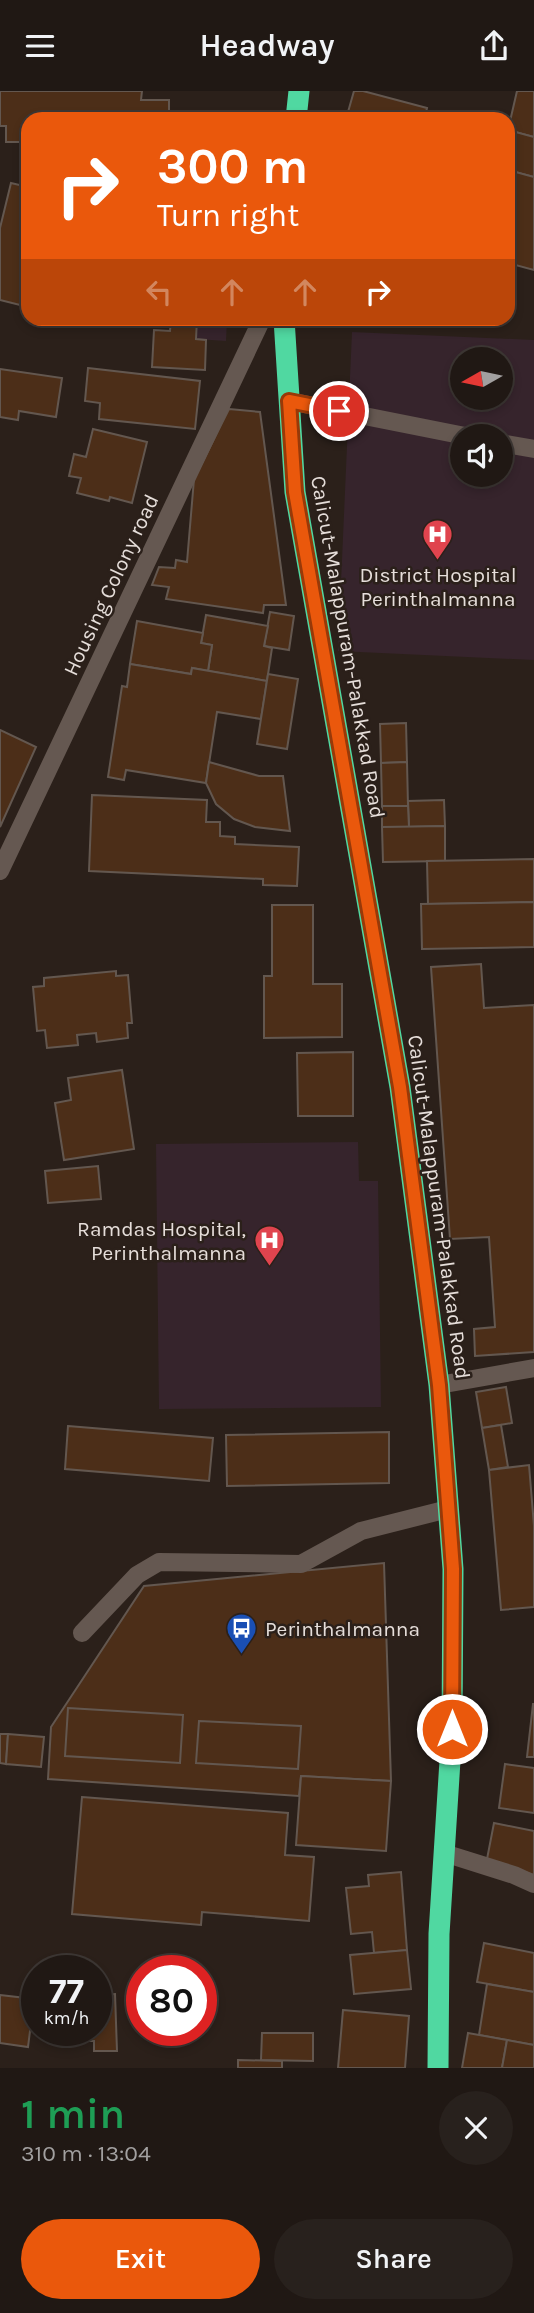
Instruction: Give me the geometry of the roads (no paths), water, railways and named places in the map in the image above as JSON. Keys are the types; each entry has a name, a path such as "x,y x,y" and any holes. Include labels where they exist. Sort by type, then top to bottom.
{"highway":[{"path":"297,112 299,91"},
{"name":"Calicut-Malappuram-Palakkad Road","path":"285,326 295,492 400,1087 439,1385 453,1569 452,1715 439,1934 438,2068"}],"street":[{"name":"Housing Colony road","path":"0,871 259,326"},
{"path":"289,401 450,433"},
{"path":"513,445 534,449"},
{"path":"439,1385 534,1368"},
{"path":"82,1633 137,1575 159,1562 300,1565 360,1531 448,1509"},
{"path":"444,1853 534,1884"}],"place":[{"name":"District Hospital Perinthalmanna","path":"438,562"},
{"name":"Ramdas Hospital, Perinthalmanna","path":"269,1268"},
{"name":"Perinthalmanna","path":"242,1656"}]}
